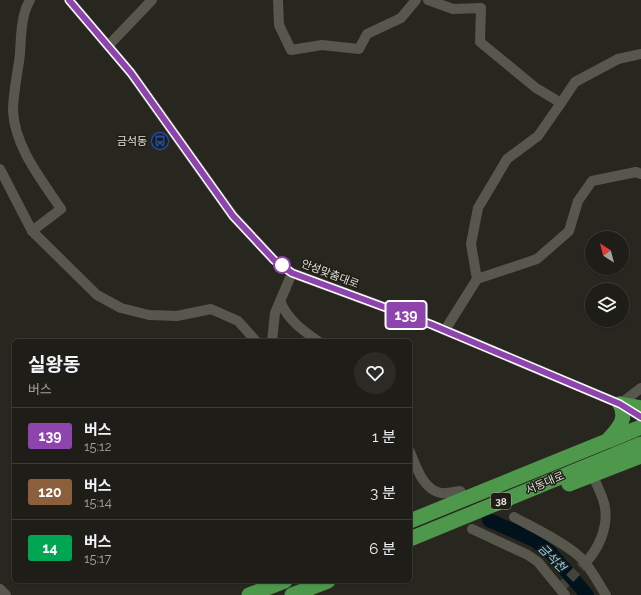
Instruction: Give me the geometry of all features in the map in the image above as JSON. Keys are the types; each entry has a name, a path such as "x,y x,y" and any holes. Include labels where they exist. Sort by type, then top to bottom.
{"highway":[{"path":"607,441 622,423 622,410 620,404 641,408"},
{"path":"412,520 641,427"},
{"name":"38","path":"591,465 641,435"},
{"path":"412,547 513,505 591,465 640,453"},
{"name":"서동대로","path":"412,528 591,465"},
{"name":"서동대로","path":"412,538 591,465"},
{"path":"249,595 280,583"},
{"path":"240,595 270,585 289,583"},
{"path":"292,595 323,583"}],"street":[{"path":"30,0 26,7 13,110 15,126 29,162 61,209 32,231"},
{"name":"안성맞춤대로","path":"69,0 131,73 233,216 274,260 292,273 445,330 620,404 641,417"},
{"path":"108,46 152,0"},
{"path":"278,0 279,25 291,50 322,44 359,49 367,34 401,18 416,0"},
{"path":"428,0 453,9 481,8 480,42 536,88 561,103"},
{"path":"477,279 471,244 478,208 507,159 538,136 574,82 618,59 641,54"},
{"path":"0,168 32,231 97,295 121,308 149,315 177,316 211,309 238,321 254,339"},
{"path":"445,330 477,279 537,258 569,230 578,201 592,181 636,172 641,174"},
{"path":"272,339 275,313 292,273"},
{"path":"280,302 286,315 303,331 315,339"},
{"path":"620,404 641,388"},
{"path":"412,456 420,474 430,488 441,493 460,491 466,498"},
{"path":"585,563 594,553 604,528 605,507 591,465"},
{"path":"514,517 545,534 581,558 606,595"},
{"path":"472,529 528,555 538,562 565,595"},
{"path":"0,589 6,595"}],"waterway":[{"name":"금석천","path":"489,520 534,540 550,552 587,595"}],"tunnel":[{"path":"559,589 585,563"}],"bus line":[{"name":"139","path":"69,0 131,73 196,161 233,216 274,260 292,273 445,330 620,404 641,417"}],"place":[{"name":"금석동","path":"160,141"}]}
